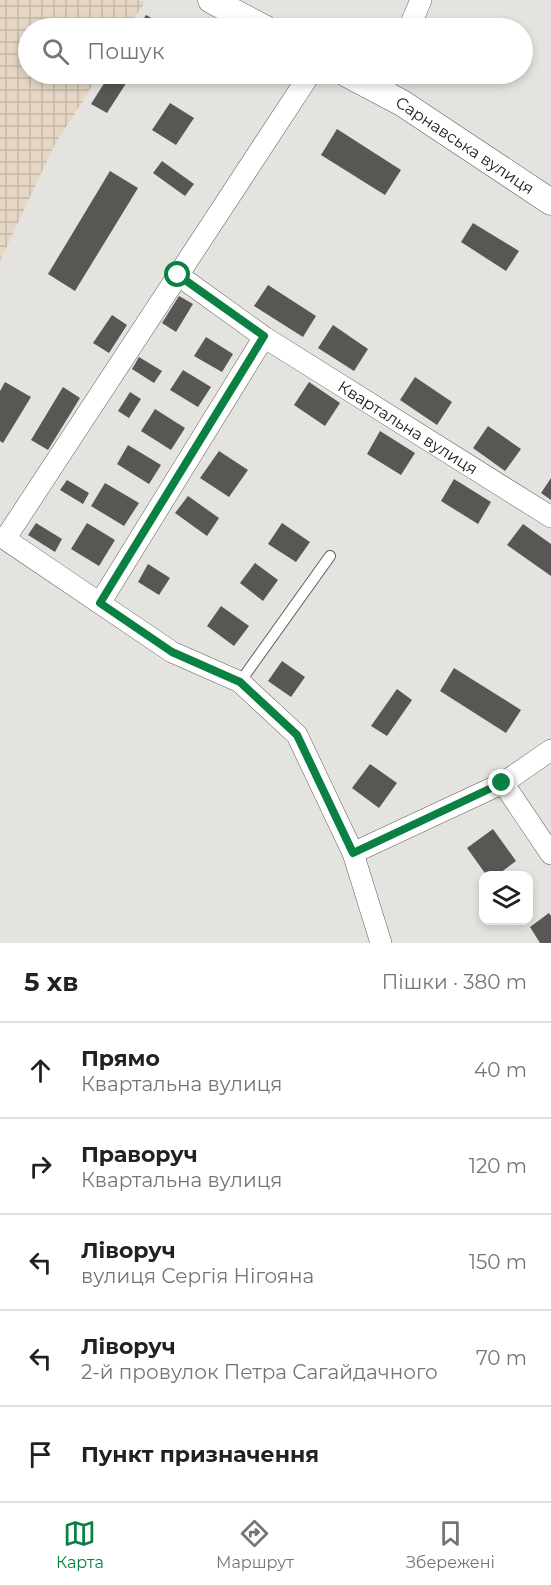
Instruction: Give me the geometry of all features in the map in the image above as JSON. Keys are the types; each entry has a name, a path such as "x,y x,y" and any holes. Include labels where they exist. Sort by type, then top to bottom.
{"street":[{"path":"211,0 245,18"},
{"path":"413,18 421,0"},
{"path":"303,84 5,539 172,652 240,682 297,735 353,853 381,943"},
{"name":"Сарнавська вулиця","path":"386,84 402,103 551,202"},
{"name":"Квартальна вулиця","path":"178,275 264,336 551,517"},
{"path":"100,603 264,336"},
{"path":"353,853 502,783 551,750"},
{"path":"502,783 551,854"}],"lane":[{"path":"240,682 330,556"}],"shaded area":[{"path":"0,0 141,0 145,2 135,18 18,18 18,84 94,84 55,144 0,261"}],"building":[{"path":"104,84 126,84 107,113 91,104"},
{"path":"170,103 194,118 176,145 152,130"},
{"path":"337,129 401,170 385,195 321,155"},
{"path":"162,161 194,184 185,196 153,173"},
{"path":"110,171 138,188 75,291 48,274"},
{"path":"473,223 519,251 506,271 461,242"},
{"path":"268,285 316,316 303,337 254,306"},
{"path":"179,296 193,304 176,332 162,323"},
{"path":"112,315 127,325 109,353 93,343"},
{"path":"333,325 368,349 354,371 318,348"},
{"path":"206,337 233,354 222,372 194,356"},
{"path":"139,357 162,371 154,383 132,369"},
{"path":"183,370 211,387 198,407 170,390"},
{"path":"415,377 452,402 437,425 400,400"},
{"path":"5,382 31,397 3,443 0,441 0,391"},
{"path":"309,382 340,403 325,426 294,405"},
{"path":"63,387 80,398 48,450 31,440"},
{"path":"130,392 141,399 129,418 118,411"},
{"path":"155,409 185,428 171,450 141,431"},
{"path":"488,426 521,449 505,471 473,448"},
{"path":"380,431 415,453 401,475 367,454"},
{"path":"128,445 161,465 149,484 117,464"},
{"path":"219,451 248,470 229,497 200,478"},
{"path":"551,478 551,500 541,493"},
{"path":"454,479 491,502 478,524 441,501"},
{"path":"67,480 89,493 83,504 60,490"},
{"path":"105,483 139,503 124,526 91,506"},
{"path":"188,496 219,518 207,536 175,513"},
{"path":"36,523 62,539 55,552 28,535"},
{"path":"87,523 115,540 99,566 71,549"},
{"path":"282,523 310,542 296,562 268,544"},
{"path":"523,524 551,544 551,576 507,545"},
{"path":"255,563 278,580 263,601 240,583"},
{"path":"148,564 170,578 159,595 138,582"},
{"path":"221,606 249,626 234,646 207,626"},
{"path":"282,661 305,677 291,697 268,681"},
{"path":"454,668 521,710 506,733 440,691"},
{"path":"397,689 412,700 387,736 371,726"},
{"path":"370,764 397,783 379,808 352,788"},
{"path":"493,829 516,861 503,871 483,871 467,848"},
{"path":"549,913 551,943 540,943 530,927"}],"route":[{"path":"178,275 264,336 100,603 172,652 240,682 297,735 353,853 502,783"}]}
